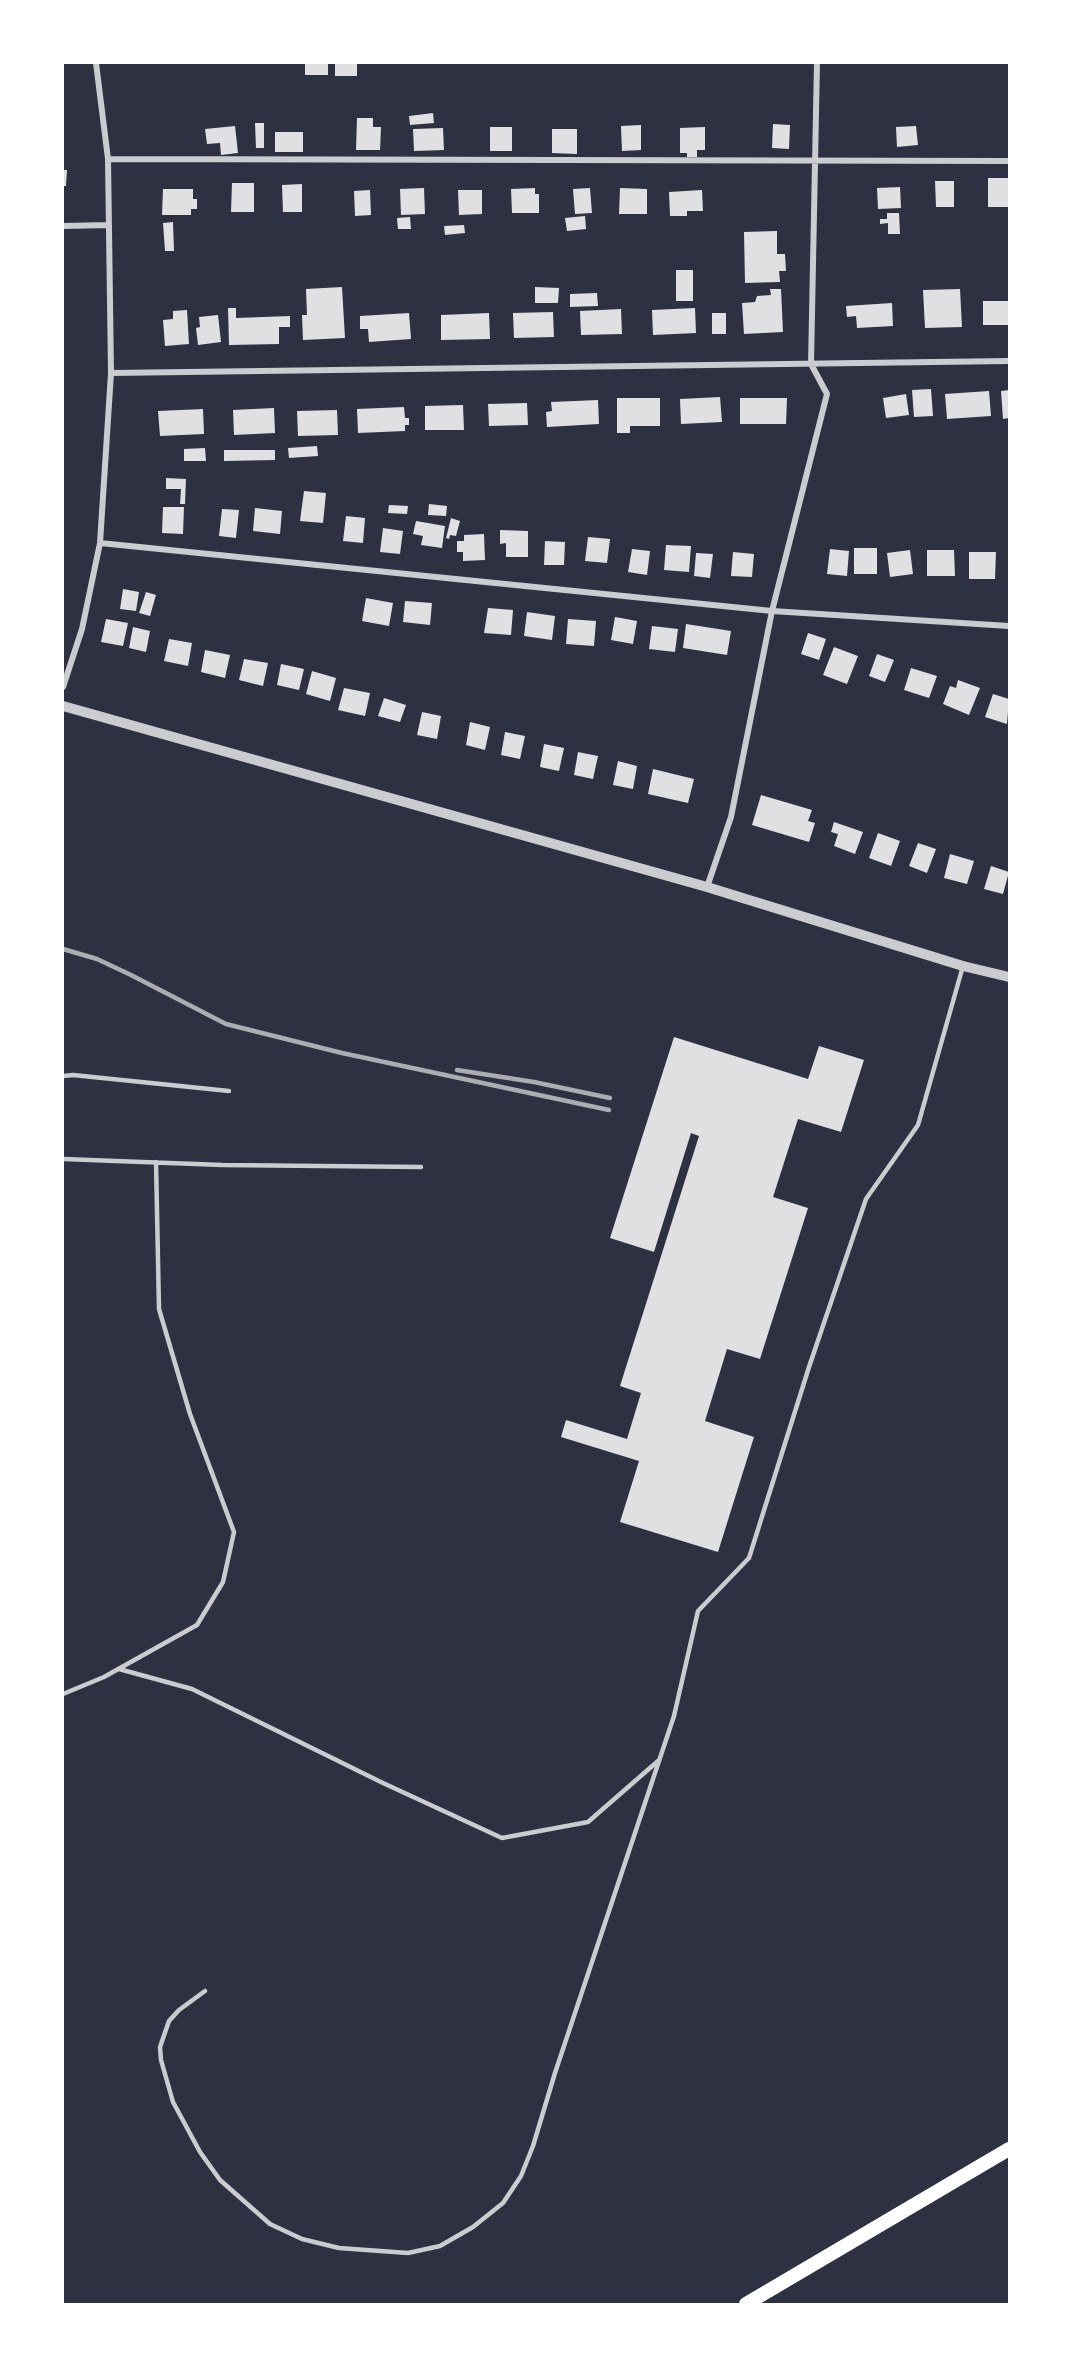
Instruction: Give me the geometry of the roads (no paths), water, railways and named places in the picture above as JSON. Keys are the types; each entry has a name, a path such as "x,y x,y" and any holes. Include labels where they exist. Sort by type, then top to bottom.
{"main road":[{"path":"746,2304 1009,2150"}],"street":[{"path":"63,687 82,629 100,543 111,373 108,159 96,63"},
{"path":"707,887 731,817 772,610 827,394 812,364 817,63"},
{"path":"108,159 1009,161"},
{"path":"63,226 109,225"},
{"path":"111,373 1009,361"},
{"path":"100,543 772,610 1009,626"},
{"path":"63,706 707,887 963,966 1009,977"}],"lane":[{"path":"205,1991 179,2010 169,2021 163,2034 161,2060 177,2110 200,2152 220,2180 270,2224 302,2239 339,2248 408,2253 440,2246 473,2227 503,2203 521,2176 533,2146 555,2073 674,1716 698,1611 749,1558 809,1367 866,1199 918,1125 963,966"},
{"path":"63,1076 73,1075 229,1091"},
{"path":"63,1159 421,1167"},
{"path":"63,1694 118,1669 197,1625 223,1582 234,1532 189,1414 159,1309 156,1162"},
{"path":"118,1669 192,1689 383,1783 502,1838 588,1822 660,1759"}],"railway":[{"path":"63,949 97,959 226,1024 342,1053 609,1110"},
{"path":"457,1070 534,1082 610,1098"}]}
